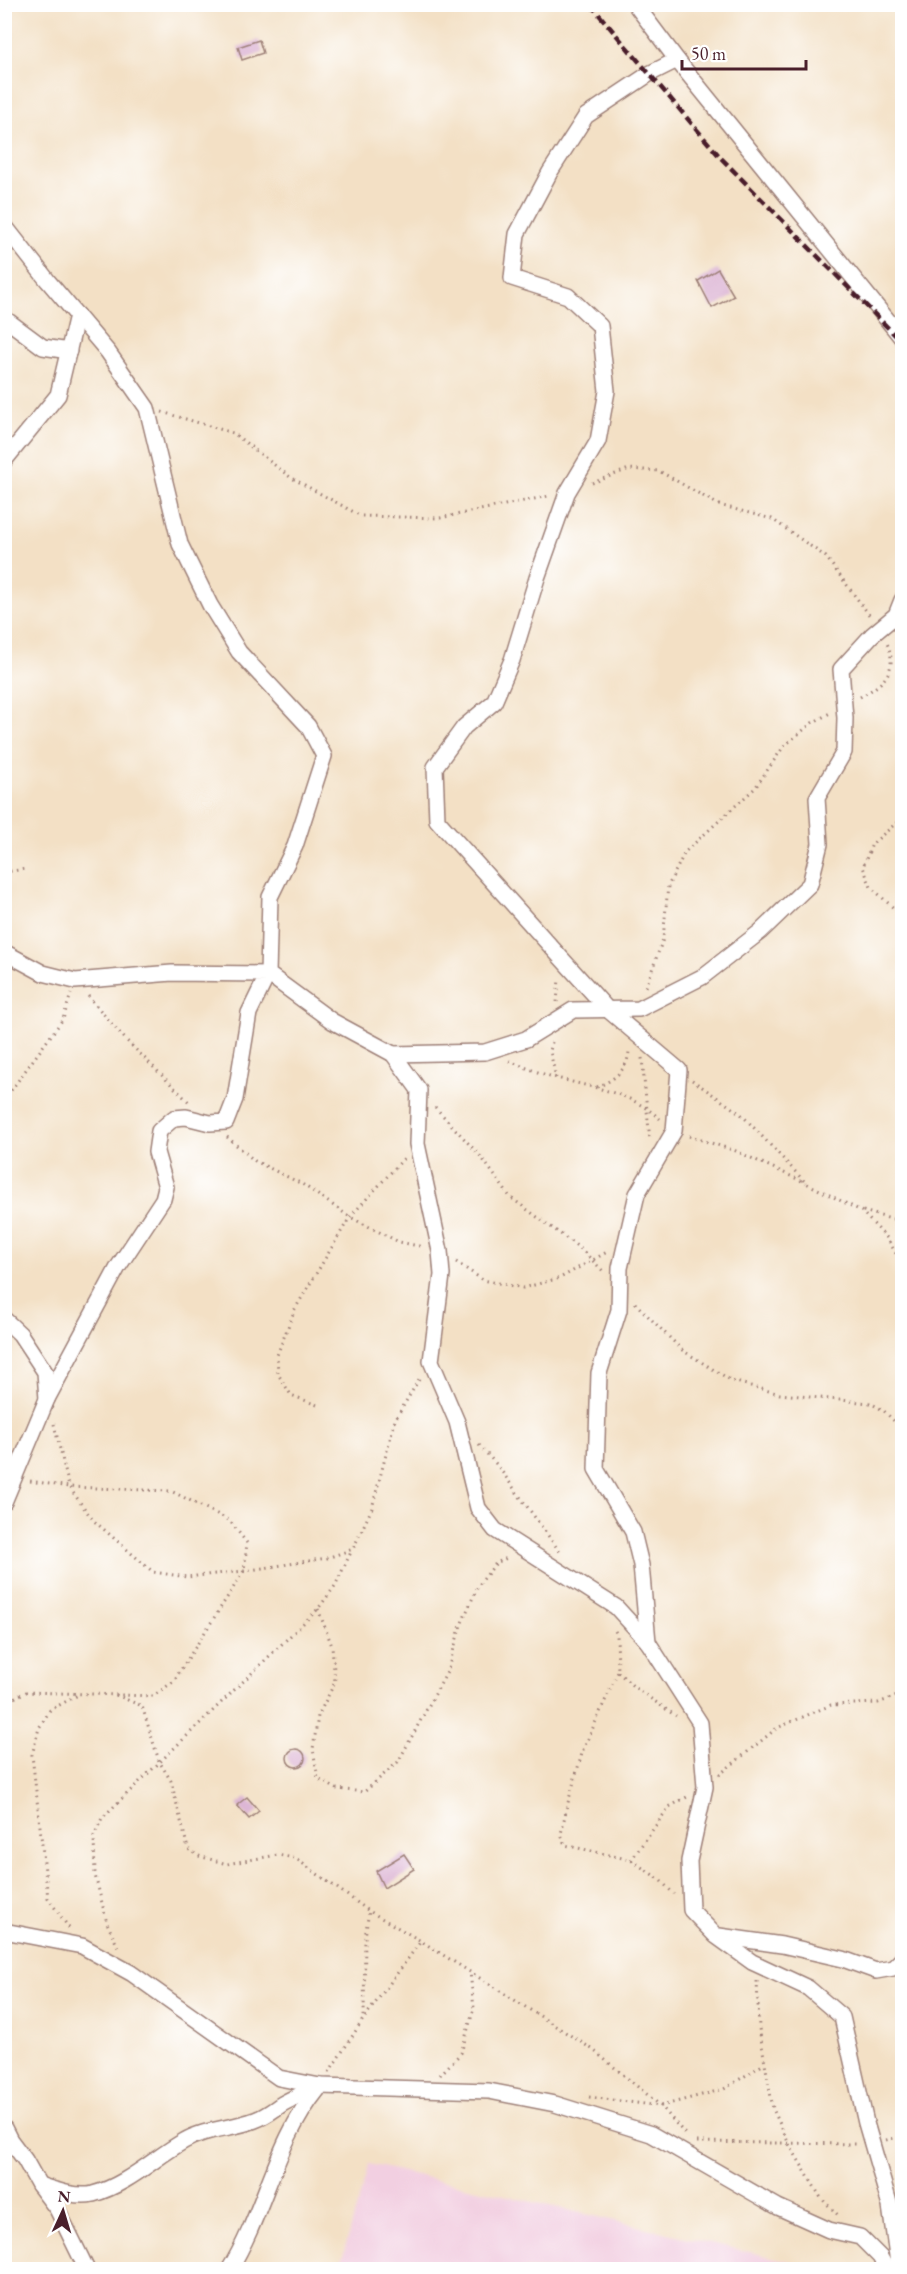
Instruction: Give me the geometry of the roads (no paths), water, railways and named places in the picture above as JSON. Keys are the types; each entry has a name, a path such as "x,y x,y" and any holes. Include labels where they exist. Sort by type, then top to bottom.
{"street":[{"path":"635,4 677,60 903,338"},
{"path":"648,1642 641,1565 633,1532 596,1469 599,1373 619,1310 620,1268 637,1194 674,1131 679,1070 608,1010 437,820 435,767 464,728 494,702 512,660 537,578 567,493 598,441 607,390 600,326 568,296 512,278 517,234 550,172 586,116 649,74 677,60"},
{"path":"4,225 108,352 147,408 180,544 210,605 239,652 308,726 324,756 296,846 270,897 268,974 249,1013 235,1099 226,1122 210,1123 186,1117 174,1118 159,1131 156,1152 166,1187 163,1199 118,1267 47,1399 4,1502"},
{"path":"4,461 58,395 77,315"},
{"path":"4,318 43,347 69,351"},
{"path":"393,1054 485,1052 526,1039 573,1010 639,1009 702,977 760,932 810,884 820,844 817,798 844,752 841,669 880,628 896,615 903,600"},
{"path":"4,952 43,973 75,981 172,973 268,974 332,1021 393,1054 419,1090 417,1144 440,1251 442,1275 431,1360 457,1422 478,1508 495,1530 616,1607 648,1642 700,1723 705,1786 689,1861 690,1910 716,1936 752,1962 808,1988 842,2017 872,2144 890,2206 899,2270"},
{"path":"4,1319 20,1334 45,1372 47,1399"},
{"path":"4,1931 82,1947 131,1973 279,2078 320,2086 489,2091 555,2104 651,2134 778,2207 829,2230 860,2237 880,2257 887,2270"},
{"path":"716,1936 782,1945 843,1959 876,1971 893,1968 903,1959"},
{"path":"39,2185 73,2194 93,2194 126,2179 185,2140 205,2131 241,2125 257,2119 270,2113 281,2104 320,2086"},
{"path":"229,2270 251,2229 292,2127 304,2106 320,2086"},
{"path":"4,2128 39,2185 57,2209 87,2270"}],"railway":[{"path":"590,4 721,158 902,342"}]}
